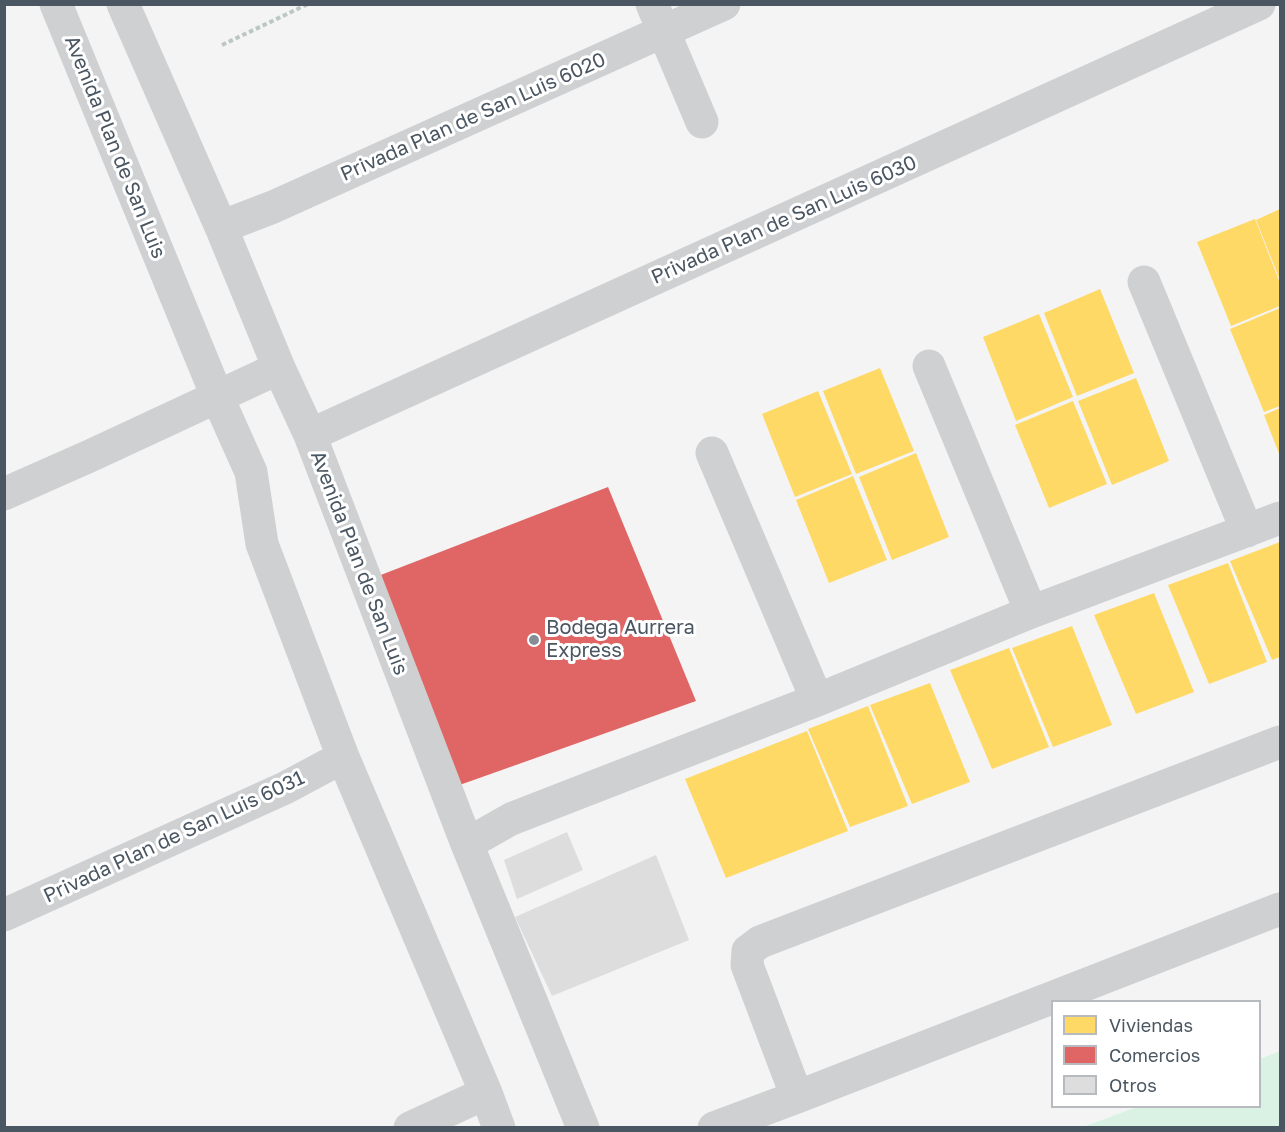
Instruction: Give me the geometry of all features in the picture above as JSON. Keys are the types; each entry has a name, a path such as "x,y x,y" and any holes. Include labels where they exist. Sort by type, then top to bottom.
{"street":[{"name":"Avenida Plan de San Luis","path":"56,4 217,396 251,472 262,544 344,757 499,1128"},
{"name":"Avenida Plan de San Luis","path":"123,4 309,435 467,844 583,1128"},
{"name":"Privada Plan de San Luis 6020","path":"221,227 273,207 658,17 724,4"},
{"name":"Privada Plan de San Luis 6030","path":"309,435 1259,4"},
{"path":"658,17 702,122"},
{"path":"1144,282 1247,531"},
{"path":"929,366 1031,612"},
{"path":"4,494 279,368"},
{"path":"712,453 817,700"},
{"path":"467,844 511,819 817,700 1031,612 1281,519"},
{"path":"797,1097 747,965 748,951 760,942 1281,742"},
{"name":"Privada Plan de San Luis 6031","path":"4,915 285,788 344,757"},
{"path":"714,1128 1281,909"},
{"path":"410,1128 486,1094"}],"path":[{"path":"222,45 308,4"}],"green space":[{"path":"1280,1051 1280,1127 1083,1127 1134,1108 1261,1108 1261,1059"}],"building: Viviendas":[{"path":"1280,209 1280,280 1256,220"},
{"path":"1255,219 1280,283 1280,306 1231,326 1197,242"},
{"path":"1100,289 1134,373 1077,396 1044,313"},
{"path":"1280,308 1280,406 1264,412 1230,329"},
{"path":"1039,314 1073,397 1016,421 983,337"},
{"path":"880,368 914,451 856,474 823,391"},
{"path":"1136,378 1169,461 1112,485 1078,401"},
{"path":"818,391 852,474 795,497 762,414"},
{"path":"1073,401 1107,484 1049,508 1015,425"},
{"path":"1280,408 1280,456 1264,415"},
{"path":"916,453 949,537 892,560 859,477"},
{"path":"853,476 887,560 829,583 796,500"},
{"path":"1280,542 1280,657 1272,660 1230,561"},
{"path":"1228,563 1267,662 1209,684 1168,585"},
{"path":"1154,593 1194,692 1136,714 1094,615"},
{"path":"1072,626 1112,725 1053,747 1012,648"},
{"path":"1009,648 1049,747 992,769 950,670"},
{"path":"930,683 970,782 912,804 870,705"},
{"path":"868,706 908,806 850,827 808,729"},
{"path":"807,731 848,831 726,878 685,779"}],"building: Comercios":[{"name":"Bodega Aurrera Express","path":"608,487 696,701 454,787 373,578"}],"building: Otros":[{"path":"567,832 583,870 517,899 504,860"},
{"path":"656,855 689,940 552,996 515,917"}],"place":[{"name":"Bodega Aurrera Express","path":"534,640"}]}
